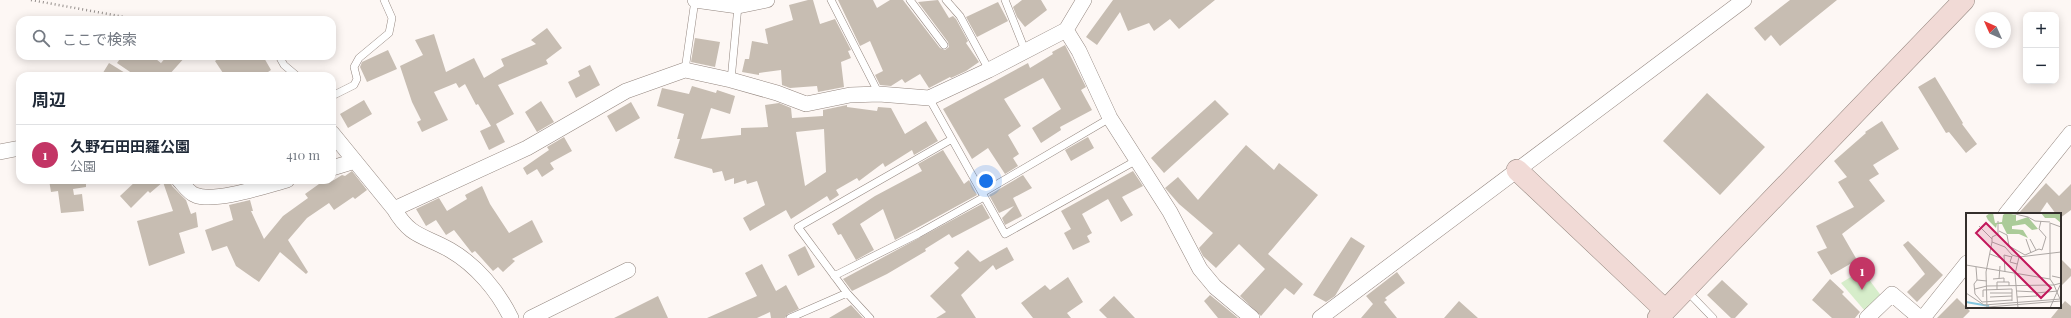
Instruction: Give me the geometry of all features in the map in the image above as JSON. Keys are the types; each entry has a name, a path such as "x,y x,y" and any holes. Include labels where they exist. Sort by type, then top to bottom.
{"street":[{"path":"695,0 738,6 767,0"},
{"path":"394,208 527,148 626,91 685,70 731,80 777,93 806,104 850,96 879,94 929,98 989,70 1066,30 1084,0"},
{"path":"1320,318 1744,0"},
{"path":"1517,170 1662,314 1964,0"},
{"path":"1066,30 1079,51 1110,118 1170,212 1200,270 1215,287 1252,318"},
{"path":"2007,213 2071,134"},
{"path":"336,137 394,208 402,222 415,234 450,250 470,265 494,290 511,318"},
{"path":"0,152 16,149"},
{"path":"336,167 355,161"},
{"path":"183,184 193,195 208,197 250,190 272,184"},
{"path":"1868,318 1892,294 1922,318 1966,264"},
{"path":"531,318 628,270"}],"lane":[{"path":"336,94 354,84 357,79 354,67 359,58 389,34 392,18 384,0"},
{"path":"685,70 695,0"},
{"path":"831,0 879,94"},
{"path":"910,0 944,45"},
{"path":"946,0 960,16 989,70"},
{"path":"1005,0 1025,50"},
{"path":"731,80 738,6"},
{"path":"281,60 284,65 292,72"},
{"path":"929,98 1005,234 1137,160"},
{"path":"834,276 918,234 1110,118"},
{"path":"870,318 847,293 798,227 952,139"},
{"path":"1685,290 1714,318"},
{"path":"790,318 847,293"}],"path":[{"path":"30,0 119,16"}],"green space":[{"path":"1862,270 1882,297 1865,311 1841,283"}],"building":[{"path":"813,0 820,24 835,19 851,50 848,51 851,58 841,62 844,87 818,92 817,86 790,88 782,85 781,70 759,73 759,75 742,72 745,59 749,59 752,41 768,44 765,29 793,20 789,5"},
{"path":"838,0 873,0 877,8 890,0 903,0 940,48 945,50 949,47 948,42 918,2 938,0 949,18 953,16 956,19 968,41 966,43 979,62 966,71 951,78 950,77 929,88 920,74 905,83 902,79 891,86 880,85 875,75 883,71 870,41 860,46"},
{"path":"1022,0 1041,0 1047,10 1025,27 1017,17 1013,7"},
{"path":"1113,0 1215,0 1179,29 1170,19 1154,31 1149,23 1128,31 1120,12 1097,45 1086,37"},
{"path":"1790,0 1837,0 1780,46 1771,35 1765,41 1754,28"},
{"path":"998,2 1008,21 977,37 966,17"},
{"path":"547,28 562,48 546,60 548,64 498,85 514,114 496,124 505,142 489,150 480,131 491,126 478,104 476,105 465,84 459,88 456,83 434,92 448,120 422,132 417,122 421,120 412,102 400,66 423,55 415,40 434,34 446,72 474,58 484,78 504,66 501,59 536,44 531,40"},
{"path":"695,38 720,42 715,67 691,62"},
{"path":"1065,45 1086,87 1081,90 1092,110 1060,127 1061,130 1041,143 1032,128 1061,109 1043,78 1004,99 1021,126 1008,135 1019,154 1013,158 1018,166 1005,174 988,148 972,159 943,109 1028,63 1030,68 1053,54 1052,52"},
{"path":"388,50 397,69 367,82 360,67 362,62"},
{"path":"119,60 157,60 161,63 164,60 182,60 172,72 130,72 117,63"},
{"path":"265,60 271,70 268,72 222,72 215,61"},
{"path":"109,63 124,72 103,72"},
{"path":"590,65 600,85 576,98 568,82 580,76 578,71"},
{"path":"1935,77 1963,123 1962,124 1977,144 1966,153 1949,132 1946,133 1918,87"},
{"path":"692,86 716,93 717,90 735,96 730,114 711,108 701,139 741,135 741,128 768,127 765,105 779,103 791,108 792,118 823,116 823,110 847,105 847,107 877,111 878,107 891,108 905,134 926,121 938,141 914,155 912,150 885,167 883,163 859,181 857,178 836,190 839,195 830,201 827,196 791,219 786,210 750,231 743,218 765,205 757,181 747,184 746,180 734,184 734,178 725,181 722,171 713,173 712,169 674,158 680,139 677,139 684,114 657,106 662,88 689,94","holes":["824,129 826,172 805,186 796,132"]},
{"path":"1707,93 1765,147 1720,195 1663,141"},
{"path":"364,100 372,114 348,128 340,114"},
{"path":"1215,100 1229,114 1164,173 1151,158"},
{"path":"541,101 554,122 537,132 525,112"},
{"path":"631,102 640,118 616,132 607,116"},
{"path":"1882,121 1899,149 1873,165 1879,174 1869,180 1885,201 1842,234 1857,260 1831,275 1817,252 1827,248 1816,226 1854,207 1838,182 1847,177 1834,161 1866,133 1865,132"},
{"path":"564,137 572,151 550,163 554,169 542,177 537,169 527,175 523,168 549,150 547,147"},
{"path":"1088,137 1094,148 1071,161 1065,150"},
{"path":"1246,145 1274,170 1279,163 1318,195 1268,254 1303,284 1294,295 1285,288 1261,316 1240,296 1265,269 1239,244 1216,268 1203,256 1199,248 1213,233 1179,204 1165,188 1178,177 1198,200"},
{"path":"943,150 964,184 969,180 977,195 895,240 883,209 860,224 874,250 856,260 841,234 838,235 832,224 875,196 922,171 918,164"},
{"path":"352,171 367,190 355,199 353,197 334,210 329,203 307,218 288,240 308,272 306,274 280,252 259,282 236,266 227,246 212,251 205,230 233,220 229,205 250,200 253,211 251,211 264,239 283,216 308,198 305,194 319,184 336,184 336,179 342,175 345,176"},
{"path":"1133,171 1143,186 1122,197 1133,215 1121,222 1108,199 1082,214 1092,233 1087,236 1090,242 1073,250 1064,233 1071,229 1061,211"},
{"path":"1023,175 1032,188 1013,198 1022,216 1005,225 1002,218 1014,206 999,213 989,195"},
{"path":"2046,183 2059,196 2071,184 2071,210 2061,217 2061,213 2055,213 2047,202 2040,213 2019,213"},
{"path":"50,184 86,184 86,187 73,189 74,195 82,194 84,211 61,213 58,191 51,192"},
{"path":"133,184 161,184 150,193 148,191 131,208 120,196"},
{"path":"164,184 171,184 186,200 191,214 196,212 198,227 179,233 185,253 149,266 137,221 173,211"},
{"path":"482,186 490,204 509,233 532,220 543,242 512,259 515,261 503,272 498,267 493,271 475,251 472,253 454,230 446,235 436,220 426,226 416,209 439,198 447,211 467,199 465,195"},
{"path":"982,204 990,218 952,238 949,234 925,249 926,251 887,274 852,291 843,279"},
{"path":"1351,237 1365,246 1335,296 1326,302 1313,295"},
{"path":"1908,241 1943,275 1917,302 1907,292 1925,274 1903,245"},
{"path":"805,246 815,267 798,276 788,255"},
{"path":"1007,247 1014,260 996,270 993,265 961,295 976,318 936,318 946,312 930,296 959,268 954,263 968,250 980,262"},
{"path":"2061,259 2071,269 2071,276 2061,286"},
{"path":"762,264 776,291 786,285 799,309 788,314 785,318 771,318 770,312 757,318 707,318 757,296 745,273"},
{"path":"1397,272 1405,283 1385,298 1387,300 1384,302 1397,318 1361,318 1373,304 1366,296"},
{"path":"1068,277 1083,302 1067,313 1071,318 1033,318 1021,303 1045,285 1050,290"},
{"path":"1830,279 1844,292 1842,294 1860,312 1855,318 1832,318 1812,300"},
{"path":"1722,280 1748,304 1735,318 1731,318 1707,295"},
{"path":"1210,295 1238,318 1218,318 1204,301"},
{"path":"658,296 668,318 614,318"},
{"path":"1114,296 1135,318 1107,318 1099,310"},
{"path":"1957,298 1970,311 1963,318 1937,318"},
{"path":"1459,301 1478,318 1444,318"},
{"path":"2065,301 2071,306 2071,318 2051,318 2059,308 2061,308"},
{"path":"851,305 863,318 829,318"}],"place":[{"name":"久野石田田羅公園","path":"1862,290"}]}
